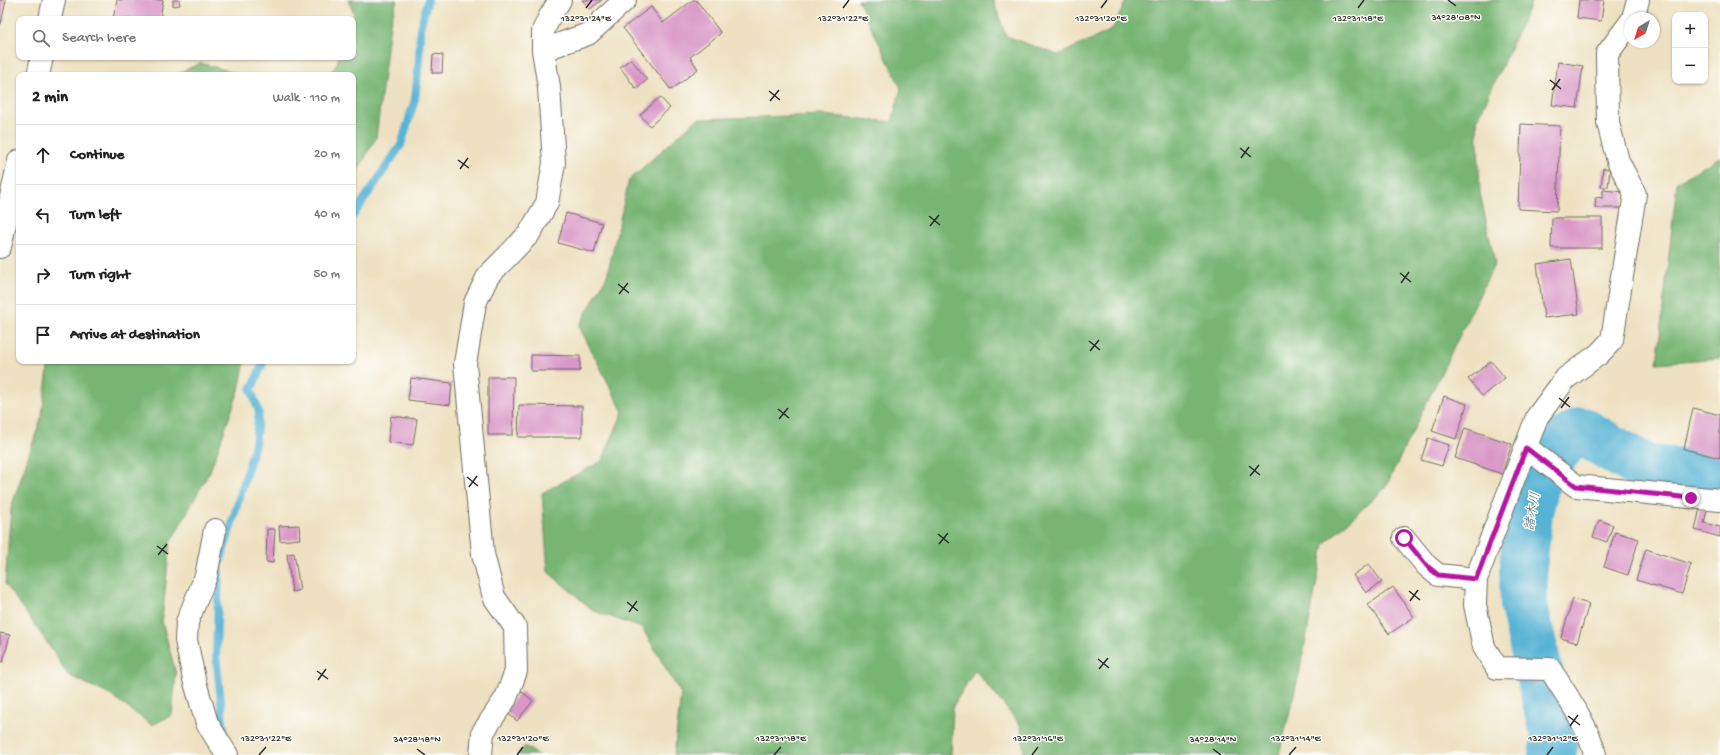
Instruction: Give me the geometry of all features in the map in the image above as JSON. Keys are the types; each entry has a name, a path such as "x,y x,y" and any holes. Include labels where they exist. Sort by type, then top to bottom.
{"street":[{"path":"51,16 54,0"},
{"path":"481,755 483,732 506,698 516,672 515,627 494,597 483,554 465,364 475,303 488,276 530,234 547,203 554,163 549,88 543,50 542,31 560,0"},
{"path":"543,50 588,34 625,0"},
{"path":"1635,12 1638,0"},
{"path":"1595,755 1593,746 1574,708 1550,669 1497,668 1484,647 1475,605 1476,579 1537,417 1566,378 1599,354 1612,340 1635,194 1618,161 1608,123 1607,54 1624,31"},
{"path":"39,72 41,60"},
{"path":"0,247 16,175"},
{"path":"1526,448 1576,486 1720,500"},
{"path":"215,530 206,576 187,622 186,640 194,679 207,723 227,755"},
{"path":"1404,538 1427,566 1438,575 1476,579"}],"green space":[{"path":"348,0 397,0 390,24 376,138 356,174 356,72 329,72 335,68 338,60 356,60 356,16 353,16 354,14"},
{"path":"858,0 993,0 1006,36 1058,55 1112,30 1126,0 1532,0 1477,121 1480,193 1495,263 1385,488 1324,544 1300,670 1279,755 1024,755 1021,726 975,670 953,706 951,755 674,755 681,694 642,628 594,611 548,572 542,493 602,461 623,412 579,326 607,276 629,180 697,119 823,115 892,122 901,88"},
{"path":"201,63 232,72 181,72"},
{"path":"1720,157 1720,358 1657,363 1677,182"},
{"path":"49,364 244,364 239,390 210,471 170,543 162,621 176,674 172,715 152,725 110,695 68,675 42,635 5,584 11,508 42,415"},
{"path":"525,746 538,755 517,755"}],"building":[{"path":"0,0 6,0 1,24 0,24"},
{"path":"117,0 163,0 160,16 114,16"},
{"path":"173,0 179,0 180,5 173,6"},
{"path":"582,0 602,0 590,9"},
{"path":"693,0 696,0 721,33 690,57 698,69 671,90 623,28 651,7 663,23"},
{"path":"1579,0 1604,0 1601,21 1577,18"},
{"path":"433,54 443,55 442,73 432,73"},
{"path":"631,59 647,80 636,89 620,67"},
{"path":"1558,62 1583,66 1577,108 1552,105"},
{"path":"660,97 670,108 650,126 640,115"},
{"path":"1521,124 1560,126 1557,211 1518,209"},
{"path":"1603,168 1610,169 1608,187 1601,187"},
{"path":"1603,190 1624,192 1622,208 1595,208 1596,197 1603,198"},
{"path":"566,213 602,223 594,253 558,243"},
{"path":"1552,218 1602,218 1602,248 1551,248"},
{"path":"1571,259 1579,314 1544,318 1537,264"},
{"path":"531,355 580,356 580,371 531,371"},
{"path":"1491,361 1505,378 1482,396 1468,379"},
{"path":"488,377 514,377 513,435 488,435"},
{"path":"411,378 452,383 450,405 408,400"},
{"path":"1444,396 1467,404 1456,439 1432,431"},
{"path":"519,405 582,406 582,437 518,437"},
{"path":"1693,408 1720,415 1720,458 1684,449"},
{"path":"391,416 417,419 413,445 388,442"},
{"path":"1465,428 1512,444 1502,474 1455,458"},
{"path":"1428,438 1449,445 1442,466 1421,460"},
{"path":"1700,508 1707,510 1704,523 1720,527 1720,537 1695,530"},
{"path":"1599,520 1613,525 1607,542 1593,537"},
{"path":"299,525 300,539 280,541 279,526"},
{"path":"267,529 275,529 273,563 266,562"},
{"path":"1615,532 1639,539 1628,575 1604,567"},
{"path":"1646,549 1691,564 1682,594 1636,580"},
{"path":"294,553 300,590 292,592 287,554"},
{"path":"1369,564 1382,582 1366,593 1353,575"},
{"path":"1393,587 1414,617 1389,634 1368,605"},
{"path":"1573,599 1589,604 1577,643 1561,638"},
{"path":"0,633 10,635 3,662 0,661"},
{"path":"521,691 533,701 517,721 505,711"}],"waterway":[{"path":"356,212 401,145 415,99 419,61 420,28 428,0"},
{"path":"225,740 216,655 219,567 255,444 259,412 251,390 263,364"},
{"name":"諸木川","path":"1552,755 1555,740 1524,606 1523,568 1529,512 1538,475 1564,442 1582,431 1647,469 1720,475"}],"route":[{"path":"1404,538 1427,566 1438,575 1476,579 1526,448 1576,486 1691,498"}]}
